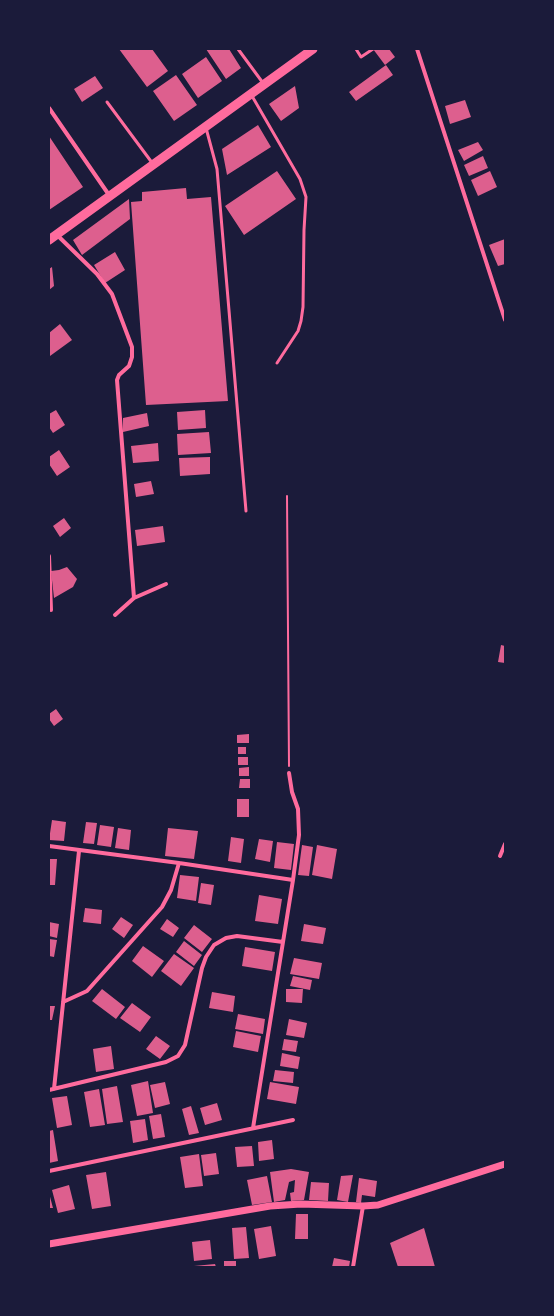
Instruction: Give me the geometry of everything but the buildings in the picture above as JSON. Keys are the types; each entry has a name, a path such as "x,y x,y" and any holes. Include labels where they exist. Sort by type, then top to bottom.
{"highway":[{"path":"49,240 109,195 313,49"}],"street":[{"path":"417,49 505,320"},
{"path":"49,108 109,195"},
{"path":"56,234 97,274 112,294 132,347 132,357 129,366 119,375 117,380 134,598"},
{"path":"49,556 51,610"},
{"path":"115,615 134,598 166,584"},
{"path":"252,1128 293,880 299,822 298,809 292,792 289,773"},
{"path":"500,856 505,844"},
{"path":"49,846 79,851 179,862 293,880"},
{"path":"54,1090 79,851"},
{"path":"63,1002 87,991 162,907 168,898 179,862"},
{"path":"49,1090 166,1062 178,1056 185,1045 202,968 206,957 214,945 226,938 237,936 283,942"},
{"path":"49,1171 293,1120"},
{"path":"49,1244 270,1206 301,1204 378,1205 505,1164"},
{"path":"353,1267 364,1206"}],"lane":[{"path":"238,49 264,85"},
{"path":"356,49 361,57 373,49"},
{"path":"251,94 300,179 306,197 303,307 301,321 298,331 277,363"},
{"path":"107,102 153,164"},
{"path":"205,127 217,177 246,511"}],"path":[{"path":"287,496 289,773"}]}
